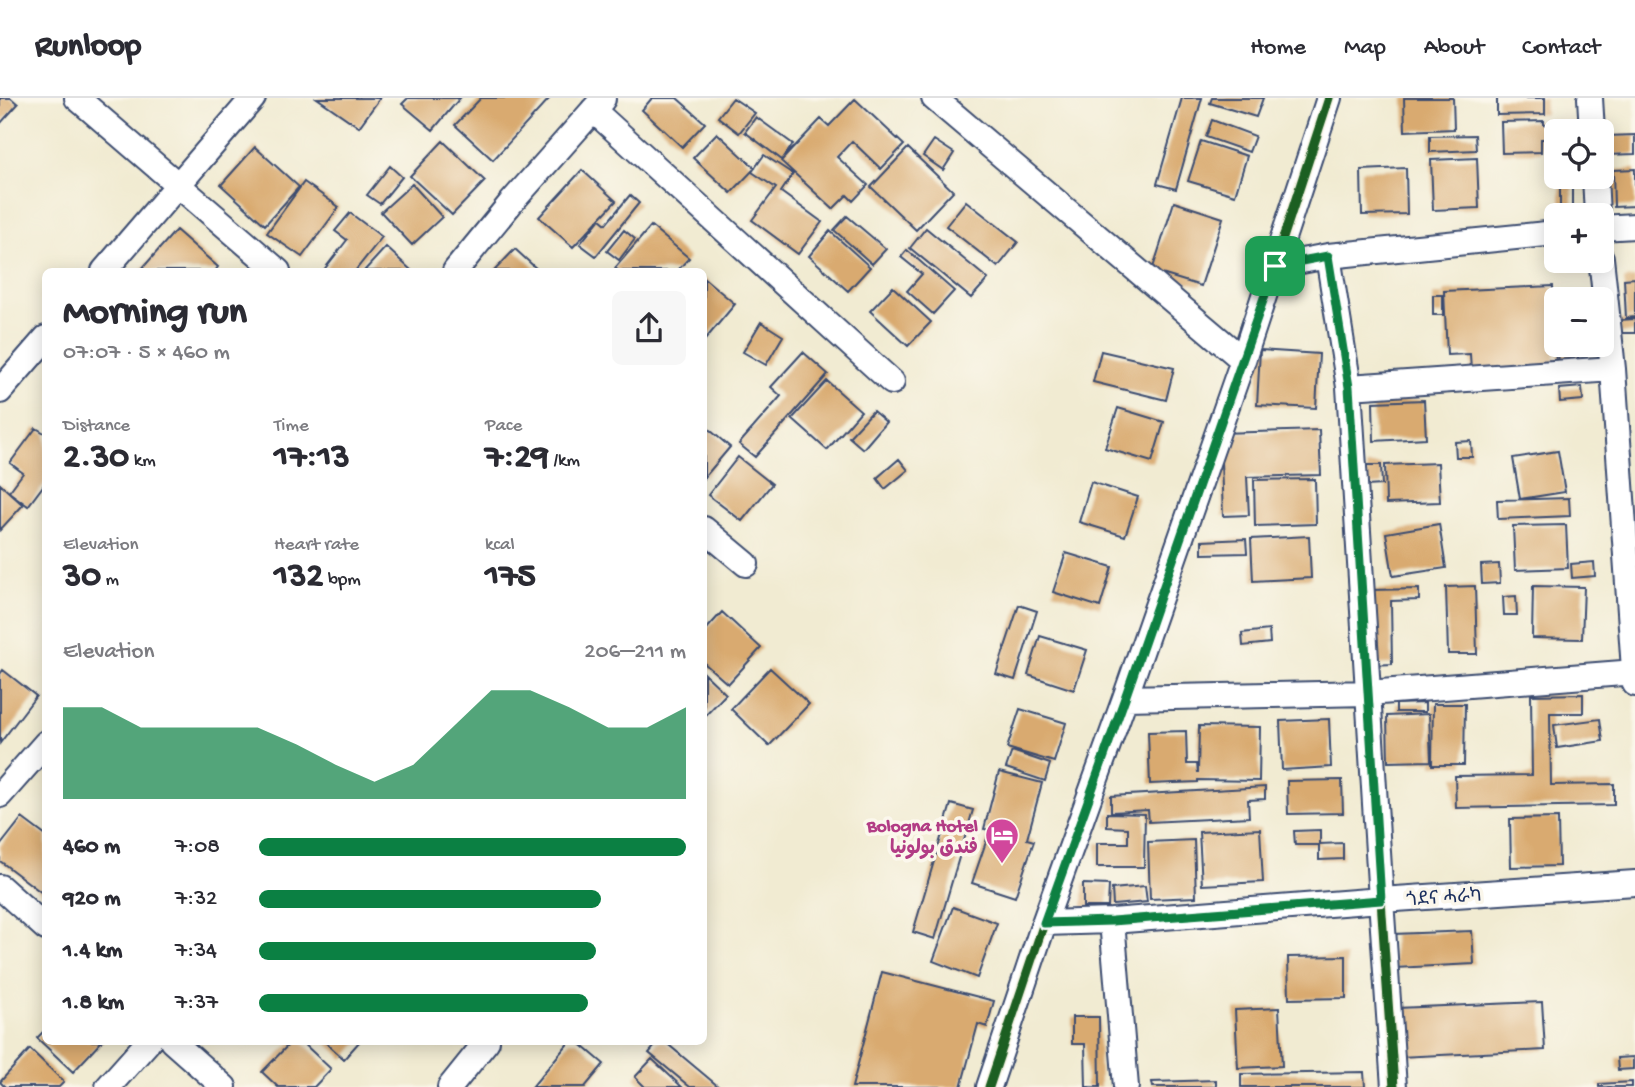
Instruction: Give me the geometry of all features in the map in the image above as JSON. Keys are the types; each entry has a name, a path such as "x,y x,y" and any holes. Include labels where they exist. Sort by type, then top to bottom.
{"street":[{"path":"77,98 274,268"},
{"path":"107,268 253,98"},
{"path":"934,98 1243,360"},
{"path":"989,1087 1044,923 1243,360 1329,98"},
{"path":"1590,98 1591,119"},
{"path":"457,268 598,104 892,382"},
{"path":"1614,227 1635,226"},
{"path":"1275,266 1328,256 1544,234"},
{"path":"1328,256 1349,387 1394,1087"},
{"path":"1603,273 1613,369 1635,684"},
{"path":"0,391 42,343"},
{"path":"1349,387 1613,369"},
{"path":"707,532 746,564"},
{"path":"1125,698 1368,693 1635,672"},
{"path":"0,795 42,748"},
{"name":"ጎደና ሓራካ","path":"1044,923 1112,921 1635,883"},
{"path":"0,887 42,924"},
{"path":"1112,921 1126,1087"},
{"path":"108,1087 145,1045"},
{"path":"177,1045 224,1087"},
{"path":"450,1087 484,1045"}],"building":[{"path":"0,98 11,98 18,104 0,124"},
{"path":"317,98 380,98 359,127"},
{"path":"408,98 460,98 433,130 402,104"},
{"path":"481,98 550,98 493,160 455,125"},
{"path":"652,98 677,98 705,123 682,147 642,110"},
{"path":"733,98 755,113 739,133 718,117"},
{"path":"1182,98 1202,98 1176,189 1157,184"},
{"path":"1212,98 1263,98 1256,117 1210,103"},
{"path":"1404,98 1453,98 1454,129 1405,131"},
{"path":"1497,98 1545,98 1545,114 1497,115"},
{"path":"855,99 904,145 881,169 852,141 837,157 868,185 853,201 847,195 833,209 781,161 821,119 829,126"},
{"path":"756,117 793,144 782,160 745,132"},
{"path":"1212,120 1255,136 1249,152 1206,137"},
{"path":"1544,121 1541,152 1502,153 1501,122"},
{"path":"717,133 755,168 731,193 693,158"},
{"path":"1475,135 1476,150 1430,152 1430,136"},
{"path":"1635,135 1635,154 1614,155 1614,136"},
{"path":"934,140 954,153 943,170 923,156"},
{"path":"443,141 485,181 452,215 410,176"},
{"path":"1201,141 1247,156 1235,195 1188,181"},
{"path":"255,147 299,187 265,225 221,185"},
{"path":"908,148 953,191 916,230 871,187"},
{"path":"764,155 793,174 781,192 822,222 798,254 752,220 776,188 752,172"},
{"path":"1477,158 1479,208 1433,210 1431,160"},
{"path":"390,166 402,177 380,204 367,195"},
{"path":"1406,168 1407,214 1362,215 1361,170"},
{"path":"1635,169 1635,206 1614,207 1614,170"},
{"path":"582,170 616,201 573,247 539,217"},
{"path":"304,182 339,207 302,257 267,233"},
{"path":"412,184 442,217 412,245 381,212"},
{"path":"1560,189 1572,189 1572,203 1560,203"},
{"path":"630,195 639,203 596,256 580,244 600,219 606,224"},
{"path":"966,201 1018,242 998,267 946,226"},
{"path":"1174,202 1223,218 1201,286 1152,271"},
{"path":"350,213 382,237 357,268 325,268 347,240 335,231"},
{"path":"847,216 886,249 872,264 834,230"},
{"path":"651,226 689,258 680,268 615,268"},
{"path":"926,228 988,279 971,298 910,248"},
{"path":"176,230 218,267 217,268 143,268"},
{"path":"624,230 635,239 619,260 607,251"},
{"path":"830,231 870,267 848,291 809,256"},
{"path":"386,247 409,268 367,268"},
{"path":"515,249 536,268 497,268"},
{"path":"907,250 954,291 933,314 907,291 922,274 901,257"},
{"path":"1635,278 1635,317 1626,318 1624,279"},
{"path":"707,281 735,304 707,337"},
{"path":"1553,286 1544,287 1544,357 1556,357 1556,366 1471,370 1470,354 1447,355 1444,291"},
{"path":"893,287 931,322 908,346 870,311"},
{"path":"1433,295 1443,295 1443,315 1433,315"},
{"path":"1635,319 1635,333 1620,333 1619,320"},
{"path":"761,322 783,336 766,365 743,352"},
{"path":"1260,350 1319,354 1316,408 1257,405"},
{"path":"1101,351 1174,368 1166,400 1093,382"},
{"path":"803,352 828,374 755,457 739,444 781,396 771,387"},
{"path":"1559,357 1578,357 1578,366 1559,367"},
{"path":"827,381 861,411 827,450 792,419"},
{"path":"1582,387 1583,400 1560,402 1559,389"},
{"path":"1424,400 1426,438 1374,441 1373,402"},
{"path":"1118,408 1164,422 1152,462 1105,448"},
{"path":"873,411 886,422 863,449 849,437"},
{"path":"36,428 42,432 42,487 28,506 9,492 23,473 10,463"},
{"path":"707,428 730,447 707,474"},
{"path":"1319,430 1321,475 1247,477 1249,515 1223,516 1220,433"},
{"path":"1471,441 1472,457 1456,457 1455,442"},
{"path":"1558,451 1565,492 1520,499 1513,458"},
{"path":"738,457 772,484 742,521 708,495"},
{"path":"899,459 908,470 885,489 877,478"},
{"path":"1438,463 1440,502 1386,504 1385,465"},
{"path":"1366,465 1381,465 1382,485 1367,486"},
{"path":"1315,479 1316,524 1255,526 1254,480"},
{"path":"1091,482 1138,497 1125,536 1079,522"},
{"path":"0,484 23,505 0,530"},
{"path":"1569,498 1570,516 1498,519 1497,500"},
{"path":"1439,524 1446,568 1393,576 1386,533"},
{"path":"1566,525 1568,568 1515,570 1513,526"},
{"path":"1309,536 1311,578 1253,581 1251,539"},
{"path":"1246,539 1247,553 1202,554 1202,541"},
{"path":"1066,553 1112,567 1100,607 1053,592"},
{"path":"1594,562 1595,576 1572,578 1571,564"},
{"path":"1499,564 1500,583 1482,584 1481,565"},
{"path":"1475,586 1477,654 1448,654 1446,587"},
{"path":"1533,586 1584,587 1582,639 1532,638"},
{"path":"1419,589 1419,600 1391,601 1392,664 1373,665 1371,590"},
{"path":"1516,596 1517,615 1504,615 1503,597"},
{"path":"1019,605 1037,611 1015,680 996,674"},
{"path":"722,612 761,648 728,684 707,666 707,629"},
{"path":"1269,630 1270,643 1243,646 1242,633"},
{"path":"1040,636 1087,650 1074,690 1028,675"},
{"path":"770,668 809,704 769,746 731,709"},
{"path":"3,670 36,696 0,743 0,674"},
{"path":"707,676 726,694 707,714"},
{"path":"1583,694 1583,713 1550,713 1551,785 1614,784 1614,805 1456,808 1455,776 1532,775 1531,695"},
{"path":"1425,703 1425,712 1396,712 1396,704"},
{"path":"1433,704 1465,704 1464,765 1432,765"},
{"path":"1020,709 1066,723 1054,762 1007,748"},
{"path":"1429,714 1431,761 1388,762 1387,716"},
{"path":"1329,719 1331,767 1282,770 1280,721"},
{"path":"1600,719 1603,741 1557,748 1554,725"},
{"path":"1199,726 1260,727 1259,781 1198,780 1150,784 1148,732 1186,731 1187,764 1197,764 1198,773"},
{"path":"1012,751 1050,764 1045,781 1006,768"},
{"path":"999,772 1042,783 1027,839 1034,841 1015,897 972,883 990,830 984,829"},
{"path":"1342,780 1343,813 1288,814 1287,781"},
{"path":"1265,787 1265,799 1248,800 1249,817 1149,822 1148,810 1111,812 1111,796"},
{"path":"951,804 973,810 935,939 913,932"},
{"path":"1107,813 1145,814 1144,867 1097,867 1097,843 1128,843 1128,828 1107,827"},
{"path":"22,818 42,833 42,893 0,861 0,846"},
{"path":"1558,818 1559,866 1511,867 1510,819"},
{"path":"1260,829 1263,882 1202,885 1199,832"},
{"path":"1320,830 1320,844 1343,843 1343,859 1319,860 1319,845 1295,845 1294,831"},
{"path":"1194,840 1196,897 1150,899 1148,842"},
{"path":"1083,884 1109,885 1108,907 1083,907"},
{"path":"1145,886 1147,902 1113,905 1112,889"},
{"path":"953,907 997,923 977,978 933,961"},
{"path":"1472,931 1474,964 1394,968 1393,934"},
{"path":"1346,956 1346,998 1289,999 1288,957"},
{"path":"882,972 994,1001 987,1027 978,1024 961,1087 852,1087"},
{"path":"1542,1002 1545,1050 1399,1057 1397,1008"},
{"path":"1279,1008 1282,1066 1238,1068 1235,1010"},
{"path":"1072,1017 1099,1017 1100,1087 1086,1087 1085,1044 1072,1044"},
{"path":"44,1045 98,1045 73,1072"},
{"path":"288,1045 305,1045 331,1069 314,1087 278,1087 262,1072"},
{"path":"328,1045 356,1045 344,1059"},
{"path":"567,1045 582,1045 604,1064 585,1087 532,1087"},
{"path":"656,1045 669,1045 719,1087 690,1087 649,1053"},
{"path":"30,1049 64,1082 59,1087 5,1087 0,1082"},
{"path":"1633,1057 1633,1069 1618,1070 1617,1058"},
{"path":"652,1059 682,1087 645,1087 635,1077"},
{"path":"1364,1072 1365,1087 1241,1087 1241,1074"},
{"path":"1216,1080 1216,1087 1153,1087 1152,1082"},
{"path":"1632,1082 1632,1087 1599,1087 1599,1084"}],"cycle path":[{"path":"989,1087 1044,923 1243,360 1329,98"},
{"path":"1328,256 1349,387 1394,1087"}],"place":[{"name":"Bologna Hotel فندق بولونيا","path":"1002,865"}],"route":[{"path":"1328,256 1338,313 1349,387 1381,900 1112,921 1044,923 1125,698 1275,266 1328,256"}]}
